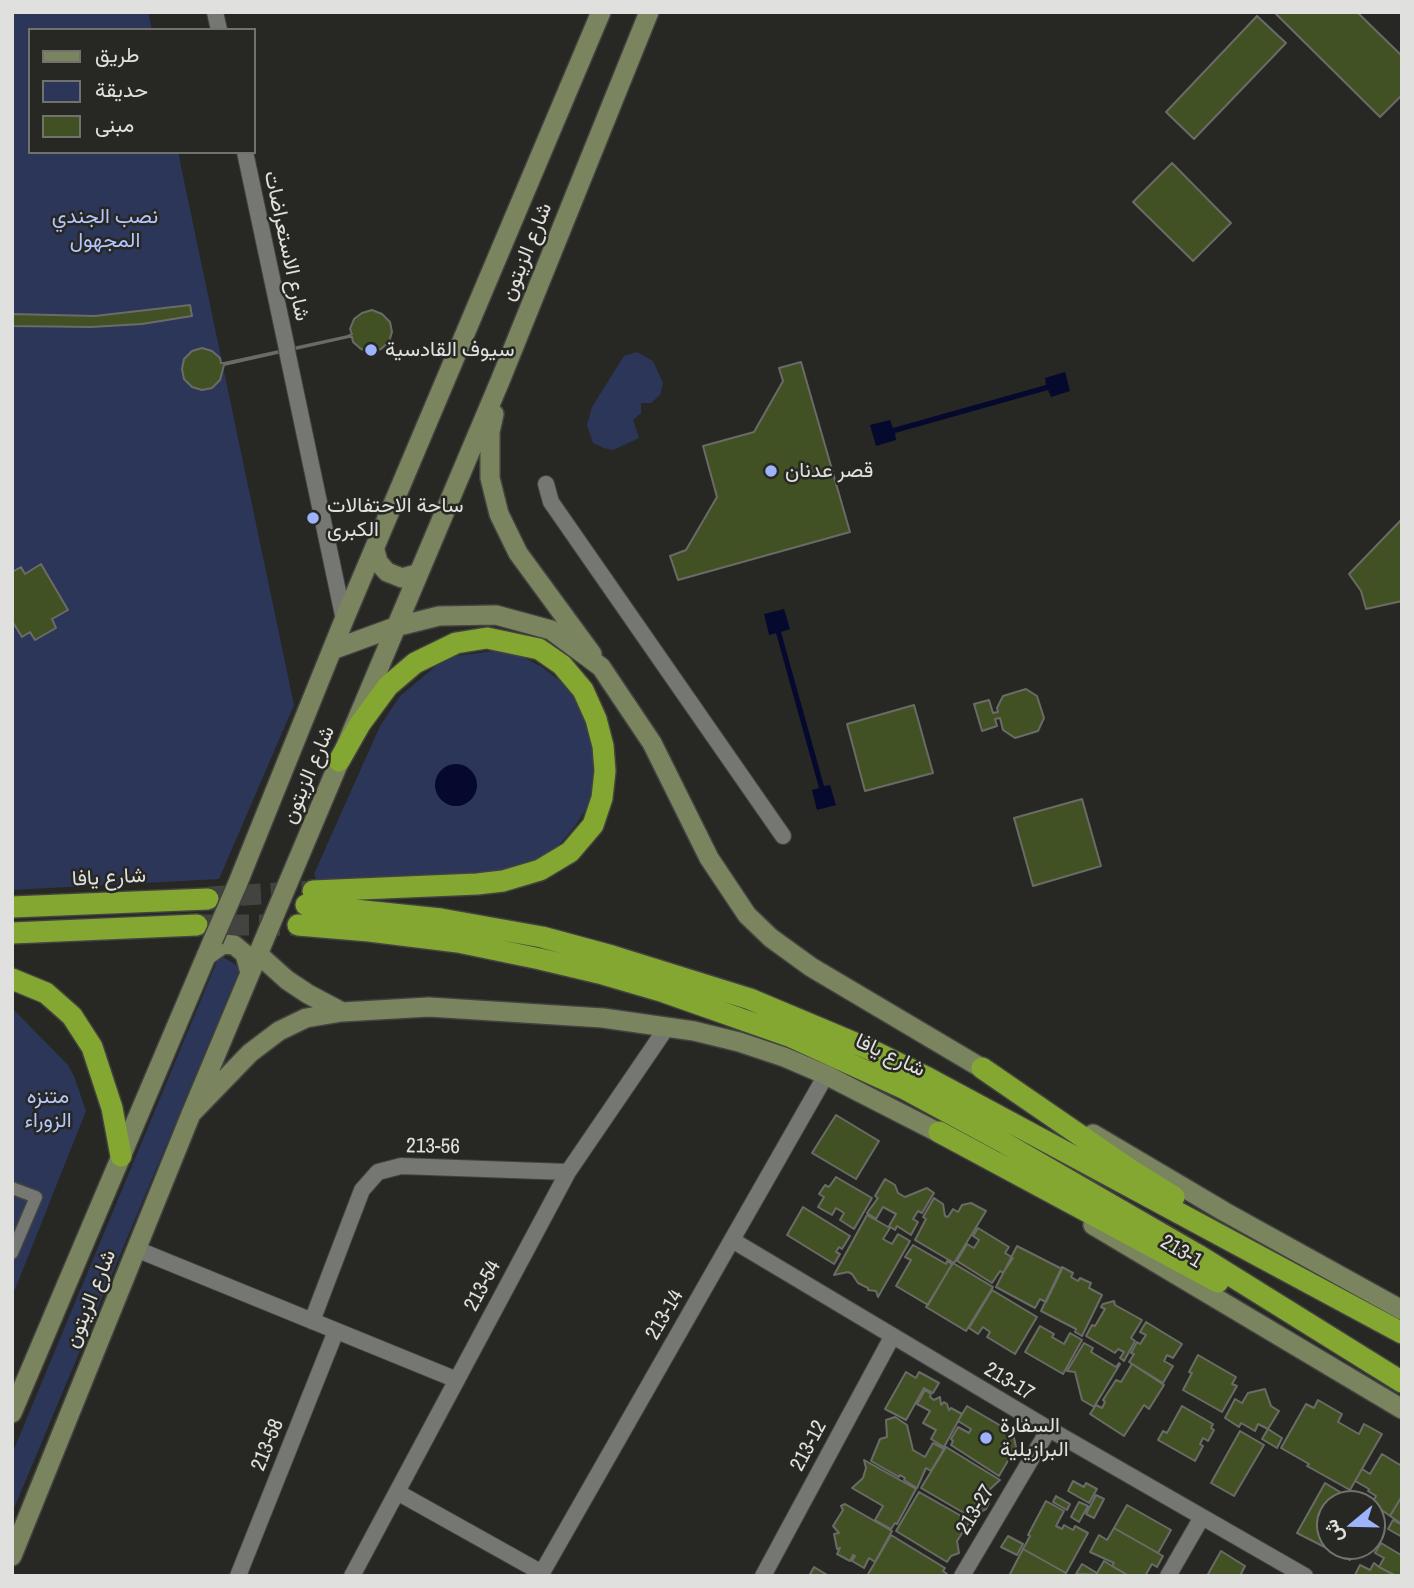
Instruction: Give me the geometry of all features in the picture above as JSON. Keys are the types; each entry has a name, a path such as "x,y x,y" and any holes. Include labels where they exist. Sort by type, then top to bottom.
{"highway":[{"path":"306,907 503,881 540,870 570,852 593,825 602,798 605,771 603,746 596,719 583,690 562,665 538,649 487,638 456,643 415,663 388,686 360,724 339,761"},
{"name":"شارع يافا","path":"12,907 204,898"},
{"name":"شارع يافا","path":"306,907 441,919 542,937 750,999 869,1049 928,1078 1399,1324"},
{"name":"شارع يافا","path":"306,907 369,930 458,942 540,959 664,992 789,1036 905,1089 1001,1141 1198,1255 1402,1382"},
{"path":"12,933 205,941"},
{"path":"12,979 46,993 72,1016 92,1047 112,1108 121,1156"},
{"path":"982,1068 1129,1169 1239,1239 1399,1324"},
{"path":"939,1132 1380,1370"}],"main road":[{"name":"شارع الزيتون","path":"12,1413 121,1156 205,941 237,885 344,620 601,12"},
{"name":"شارع الزيتون","path":"12,1556 191,1114 394,627 500,381 649,12"},
{"path":"500,381 490,432 491,478 499,514 518,553 601,667 652,743 709,858 747,915 771,938 811,967 982,1068"},
{"path":"375,550 378,562 387,572 402,578 417,573"},
{"path":"332,650 394,627 439,616 496,615 551,630 601,667"},
{"path":"205,941 234,945 245,954 250,973"},
{"path":"261,947 287,980 342,1012"},
{"name":"213-1","path":"191,1114 250,1053 279,1031 306,1018 342,1012 429,1007 567,1015 667,1027 738,1042 784,1057 939,1132 1402,1409"}],"street":[{"name":"شارع الاستعراضات","path":"245,154 344,620"},
{"path":"546,484 551,502 783,836"},
{"name":"213-54","path":"352,1576 568,1172 667,1027"},
{"name":"213-14","path":"541,1574 826,1076"},
{"name":"213-56","path":"312,1321 362,1190 378,1172 401,1166 568,1172"},
{"path":"12,1188 36,1197 12,1253"},
{"name":"213-17","path":"732,1240 892,1337 1305,1576"},
{"path":"135,1250 457,1380"},
{"name":"213-58","path":"239,1576 336,1331"},
{"name":"213-12","path":"763,1576 892,1337"},
{"name":"213-27","path":"962,1576 1049,1429"},
{"path":"397,1492 541,1574"},
{"path":"1168,1576 1202,1517"}],"green space":[{"name":"نصب الجندي المجهول","path":"12,12 148,12 152,28 28,28 28,154 178,154 294,705 219,879 12,890"},
{"path":"637,352 653,361 663,383 660,395 651,403 641,403 641,413 633,420 639,438 613,450 604,448 593,443 587,425 592,407 624,356"},
{"path":"495,651 521,656 542,667 574,697 585,719 592,740 595,765 593,788 586,809 575,826 558,846 534,861 510,869 489,873 317,881 314,874 380,726 400,696 436,666 455,656"},
{"path":"223,957 236,965 239,971 12,1513 12,1454 218,959"},
{"name":"متنزه الزوراء","path":"12,1008 68,1065 86,1111 12,1297"}],"shaded area":[{"path":"1065,372 1070,391 1051,397 1048,390 895,433 896,440 876,446 870,425 890,420 893,428 1046,385 1045,378"},
{"path":"784,609 790,629 781,632 824,786 830,785 836,805 817,810 812,790 819,788 776,633 769,635 764,614"},
{"path":"456,764 471,770 477,785 471,800 456,806 441,800 435,785 441,770"}],"building":[{"path":"1274,12 1357,12 1402,56 1402,95 1380,117"},
{"path":"1257,16 1286,43 1194,139 1166,112"},
{"path":"1172,163 1231,223 1193,261 1133,202"},
{"path":"190,305 192,316 142,324 91,327 12,326 12,314 95,316"},
{"name":"سيوف القادسية","path":"372,310 382,314 390,322 392,332 389,342 381,349 371,352 361,349 353,342 352,337 349,337 224,365 220,380 212,388 202,390 192,387 184,379 184,359 192,351 202,348 212,351 220,358 221,363 224,363 348,336 352,334 350,329 354,319"},
{"name":"قصر عدنان","path":"801,362 850,532 678,580 670,556 686,550 717,497 703,446 754,432 783,381 779,368"},
{"path":"1402,519 1402,601 1366,609 1361,591 1349,574"},
{"path":"41,564 68,610 52,619 56,628 35,640 30,632 22,637 12,621 12,572 21,567 25,574"},
{"path":"1026,689 1037,696 1044,718 1038,731 1015,738 1003,730 1000,718 995,719 997,726 982,731 974,704 989,700 993,713 998,712 997,708 1003,696"},
{"path":"914,705 933,773 865,791 847,724"},
{"path":"1082,799 1101,866 1033,886 1014,818"},
{"path":"836,1115 879,1141 856,1179 812,1153"},
{"path":"836,1177 872,1198 854,1229 840,1220 844,1213 836,1208 832,1215 818,1207 824,1197 819,1194 825,1185 829,1187"},
{"path":"885,1179 895,1185 898,1193 905,1197 927,1188 934,1193 922,1213 918,1211 913,1219 918,1222 911,1235 897,1226 895,1230 889,1226 896,1214 883,1207 876,1219 867,1213 878,1198 875,1196"},
{"path":"934,1198 943,1204 945,1216 948,1217 953,1209 958,1212 962,1205 971,1203 986,1211 954,1263 915,1240 926,1219 923,1217"},
{"path":"803,1207 850,1236 842,1249 839,1247 836,1252 840,1254 834,1264 787,1235"},
{"path":"867,1215 890,1228 883,1239 892,1244 898,1234 910,1241 878,1297 876,1291 868,1290 848,1272 834,1275"},
{"path":"978,1228 1009,1247 1005,1253 1013,1258 992,1283 957,1261 967,1244 974,1248 979,1240 973,1236"},
{"path":"913,1245 946,1264 947,1261 952,1264 928,1305 896,1286 911,1260 905,1257"},
{"path":"1017,1246 1062,1269 1046,1302 1040,1299 1035,1308 996,1287"},
{"path":"953,1263 993,1287 966,1331 926,1307"},
{"path":"1062,1267 1073,1273 1071,1277 1078,1281 1080,1278 1091,1283 1089,1288 1102,1295 1082,1336 1075,1332 1076,1329 1041,1311"},
{"path":"992,1290 1037,1317 1015,1354 987,1337 990,1332 983,1327 978,1334 969,1328"},
{"path":"1114,1301 1115,1305 1142,1320 1131,1338 1135,1341 1124,1361 1120,1358 1124,1352 1118,1349 1115,1353 1086,1336 1105,1309 1101,1307 1103,1304"},
{"path":"1146,1322 1182,1344 1173,1358 1167,1355 1164,1361 1173,1366 1163,1383 1129,1362 1137,1342 1140,1344 1146,1335 1140,1332"},
{"path":"1040,1326 1064,1344 1070,1333 1082,1340 1063,1374 1025,1352"},
{"path":"1084,1343 1093,1348 1091,1352 1116,1367 1120,1364 1094,1407 1082,1400 1075,1372 1067,1371"},
{"path":"1198,1355 1236,1377 1232,1384 1237,1386 1222,1412 1183,1390"},
{"path":"1132,1364 1164,1385 1149,1409 1144,1405 1124,1436 1090,1414 1096,1405 1102,1408 1105,1402 1103,1400 1116,1380 1121,1382"},
{"path":"906,1372 916,1378 919,1372 939,1383 933,1393 924,1388 906,1420 885,1409"},
{"path":"1265,1389 1271,1406 1279,1411 1268,1429 1258,1424 1255,1431 1241,1423 1239,1427 1225,1418 1235,1399 1242,1403 1248,1393"},
{"path":"925,1390 934,1400 940,1397 941,1405 944,1402 949,1410 951,1408 962,1414 944,1447 931,1439 936,1430 923,1423 930,1411 917,1404"},
{"path":"1318,1400 1342,1414 1338,1422 1359,1434 1364,1424 1382,1434 1350,1490 1281,1448 1306,1404 1314,1408"},
{"path":"967,1406 1013,1433 1016,1447 999,1476 951,1445 951,1439 958,1427 969,1433 971,1429 958,1421"},
{"path":"1182,1406 1213,1424 1211,1428 1214,1430 1208,1441 1203,1438 1200,1444 1203,1446 1195,1461 1158,1440 1163,1431 1167,1433"},
{"path":"895,1417 907,1425 913,1450 925,1457 933,1443 944,1449 931,1471 926,1468 917,1488 900,1475 899,1477 871,1461 880,1439 887,1437 886,1420"},
{"path":"1268,1429 1282,1438 1277,1448 1262,1439"},
{"path":"1240,1431 1264,1445 1234,1496 1211,1483"},
{"path":"946,1447 1000,1480 989,1490 989,1503 986,1509 975,1515 976,1520 921,1488"},
{"path":"1382,1454 1400,1465 1402,1462 1402,1496 1390,1516 1386,1513 1386,1490 1368,1490 1355,1481 1362,1469 1370,1474"},
{"path":"864,1460 916,1489 897,1524 891,1529 875,1520 883,1506 852,1488 863,1478 866,1468"},
{"path":"1073,1481 1084,1487 1086,1483 1097,1489 1089,1503 1068,1491"},
{"path":"1325,1483 1337,1490 1321,1490"},
{"path":"919,1492 970,1521 957,1541 959,1553 951,1556 947,1562 896,1531"},
{"path":"1096,1495 1104,1499 1094,1518 1086,1514"},
{"path":"1056,1496 1070,1504 1067,1510 1053,1502"},
{"path":"1402,1496 1402,1524 1390,1516"},
{"path":"1316,1499 1316,1543 1297,1533"},
{"path":"1046,1501 1064,1511 1056,1526 1062,1529 1064,1525 1073,1530 1075,1526 1088,1533 1066,1573 1023,1549"},
{"path":"1079,1502 1088,1506 1079,1522 1071,1517"},
{"path":"845,1504 892,1531 875,1562 869,1558 864,1568 852,1561 855,1556 853,1555 850,1561 837,1554 840,1548 837,1549 834,1534 839,1533 833,1526 843,1510 841,1506"},
{"path":"1127,1505 1171,1530 1158,1553 1114,1528"},
{"path":"1393,1520 1402,1525 1402,1537 1388,1529"},
{"path":"1114,1528 1163,1556 1157,1567 1152,1564 1145,1576 1129,1576 1112,1566 1114,1563 1090,1552 1099,1535 1107,1540"},
{"path":"891,1535 945,1568 943,1571 946,1576 867,1576"},
{"path":"1008,1536 1023,1544 1017,1555 1001,1547"},
{"path":"1386,1546 1401,1555 1402,1553 1401,1576 1379,1567 1383,1560 1386,1560"},
{"path":"1023,1549 1066,1573 1065,1576 1009,1576"},
{"path":"1221,1551 1245,1566 1240,1576 1207,1576"},
{"path":"1104,1561 1129,1576 1076,1574 1082,1564 1097,1573"},
{"path":"1374,1563 1396,1576 1355,1575 1360,1565 1370,1570"},
{"path":"814,1567 829,1576 809,1576"}],"tunnel":[{"path":"209,897 313,891"},
{"path":"197,925 298,925"}],"place":[{"name":"سيوف القادسية","path":"371,350"},
{"name":"قصر عدنان","path":"771,471"},
{"name":"ساحة الاحتفالات الكبرى","path":"313,518"},
{"name":"السفارة البرازيلية","path":"986,1438"}]}
